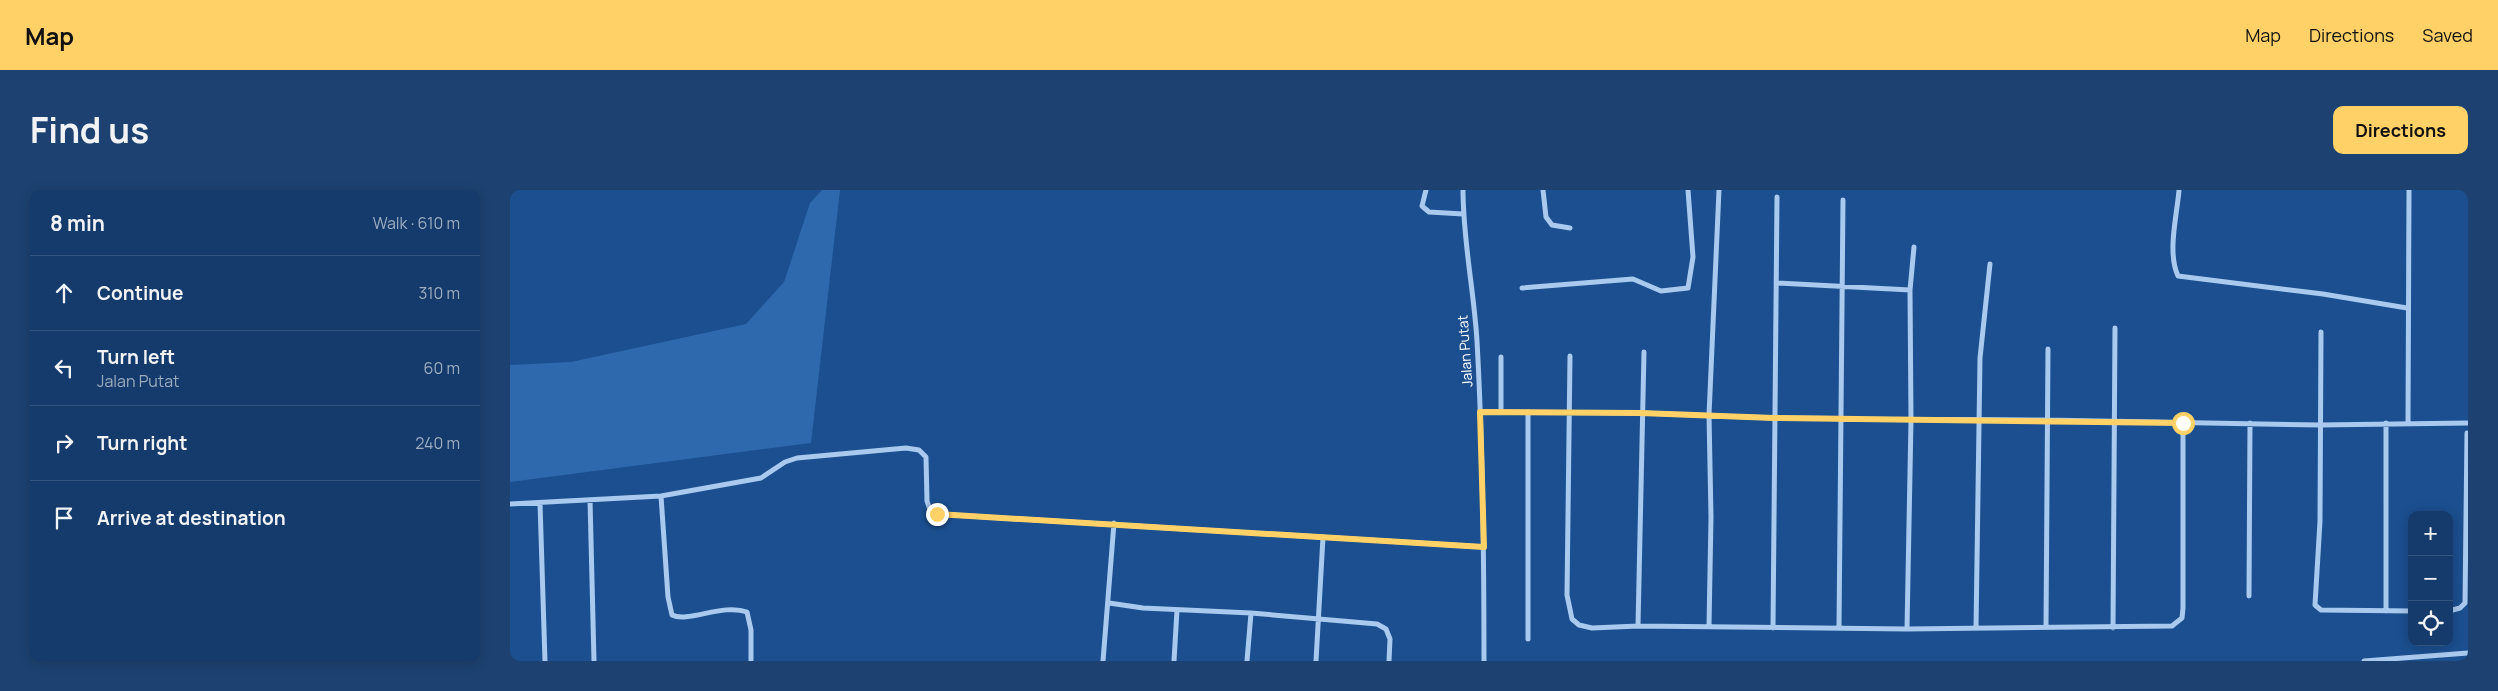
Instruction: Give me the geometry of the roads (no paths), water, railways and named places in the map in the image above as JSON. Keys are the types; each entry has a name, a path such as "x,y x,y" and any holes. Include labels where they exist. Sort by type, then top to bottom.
{"street":[{"path":"1426,190 1422,206 1425,210 1429,212 1463,214"},
{"name":"Jalan Putat","path":"1464,190 1463,214 1477,339 1484,547 1484,661"},
{"path":"1543,190 1546,217 1552,225 1570,228"},
{"path":"1522,288 1634,279 1661,291 1688,288 1693,257 1688,190"},
{"path":"1709,626 1712,517 1709,416 1719,190"},
{"path":"2179,190 2174,250 2174,268 2178,276 2323,294 2407,308"},
{"path":"2408,423 2409,190"},
{"path":"1773,628 1777,197"},
{"path":"1839,628 1843,418 1843,200"},
{"path":"1907,629 1911,420 1910,290 1914,247"},
{"path":"1976,628 1980,358 1990,264"},
{"path":"1776,283 1910,290"},
{"path":"2113,628 2115,328"},
{"path":"2321,332 2320,521 2316,605 2321,610 2408,611"},
{"path":"2046,627 2048,349"},
{"path":"1638,626 1641,413 1644,352"},
{"path":"1570,356 1568,609 1572,619 1579,625 1592,628 1709,626 1907,629 2172,626 2182,618 2183,423"},
{"path":"1501,357 1501,412"},
{"path":"1480,412 2320,425 2468,423"},
{"path":"1528,412 1528,639"},
{"path":"2249,596 2250,423"},
{"path":"2386,423 2386,611"},
{"path":"2453,610 2460,608 2465,603 2467,433"},
{"path":"510,504 661,496 761,478 785,462 797,458 906,448 919,450 926,457 927,502 930,510 937,514 1114,523 1484,547"},
{"path":"661,496 669,604 672,615 678,618 709,611 740,609 747,612 751,630 751,661"},
{"path":"590,500 594,661"},
{"path":"540,503 545,661"},
{"path":"1103,661 1114,523"},
{"path":"1316,661 1323,537"},
{"path":"1109,603 1177,610 1250,613 1377,624 1386,629 1390,639 1389,661"},
{"path":"1174,661 1177,610"},
{"path":"1246,661 1250,613"},
{"path":"2364,661 2468,653"}]}
